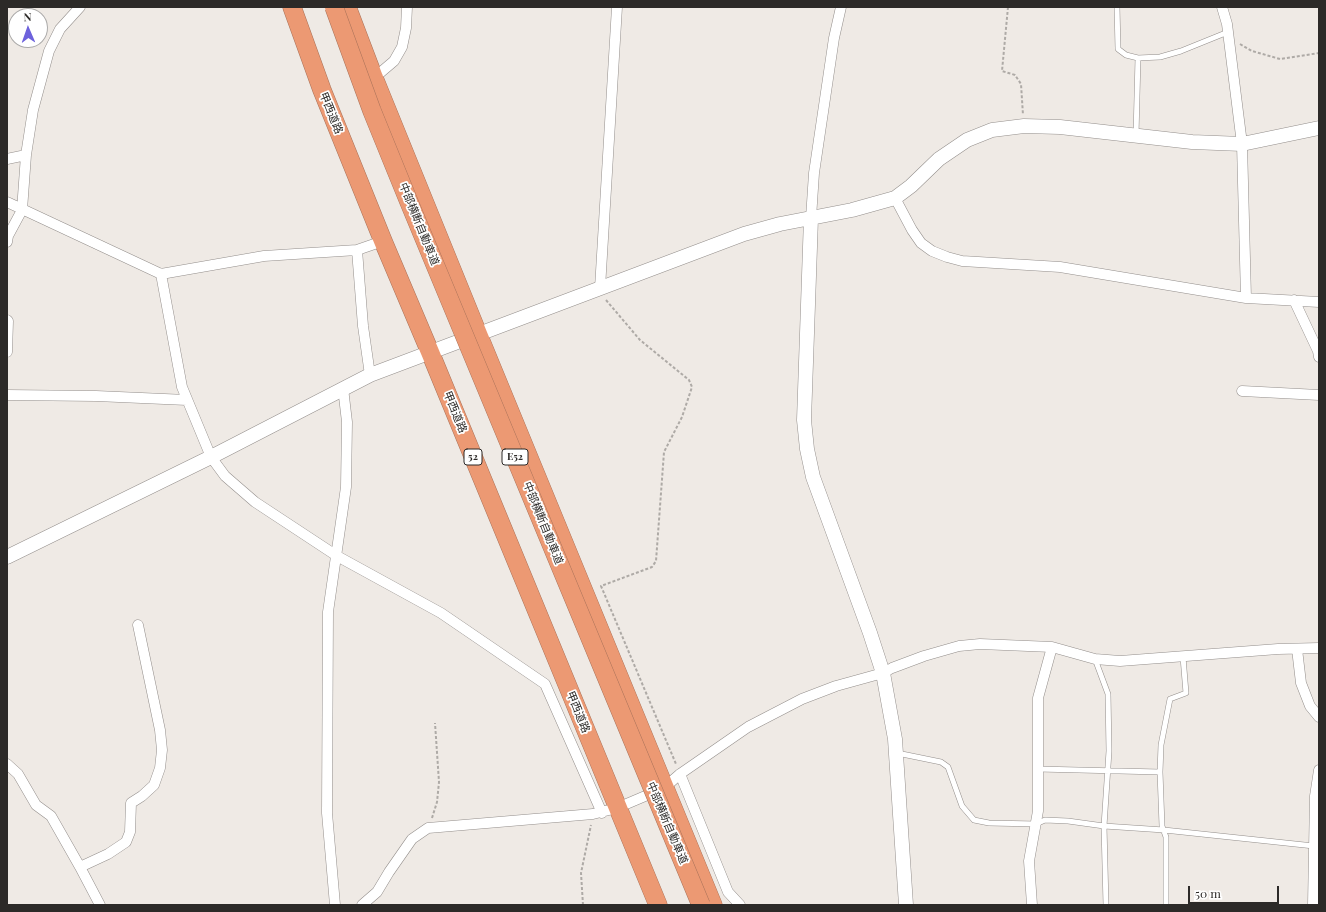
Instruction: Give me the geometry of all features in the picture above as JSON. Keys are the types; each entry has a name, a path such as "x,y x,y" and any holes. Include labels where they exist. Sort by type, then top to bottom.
{"highway":[{"name":"甲西道路","path":"292,7 322,90 430,352 604,812 658,905"},
{"name":"中部横断自動車道","path":"325,7 366,120 691,905"},
{"name":"中部横断自動車道","path":"334,7 406,195 701,905"},
{"path":"347,7 374,78 478,334 713,905"}],"street":[{"path":"7,242 8,236 22,210 26,155 33,110 49,50 60,29 80,7"},
{"path":"374,78 394,61 402,47 406,28 407,7"},
{"path":"600,288 617,7"},
{"path":"841,7 834,38 814,173 804,420 807,449 813,477 870,633 883,673 894,732 906,905"},
{"path":"1222,7 1228,35 1242,144 1246,298"},
{"path":"8,553 211,457 342,388 370,375 744,234 852,210 895,198 939,159 967,140 992,130 1024,126 1060,127 1192,142 1242,144 1319,128"},
{"path":"7,159 26,155"},
{"path":"895,198 912,230 921,243 932,251 962,261 1060,267 1246,298 1319,302"},
{"path":"7,202 161,274 264,256 357,250 383,241"},
{"path":"357,250 363,326 370,375"},
{"path":"161,274 182,387 211,457 225,476 255,502 337,556 441,614 545,684 604,812"},
{"path":"1294,300 1318,351 1319,357"},
{"path":"7,320 7,352"},
{"path":"335,905 327,813 328,612 346,487 347,422 342,388"},
{"path":"1242,391 1319,396"},
{"path":"7,395 96,396 187,400"},
{"path":"80,867 108,854 126,842 130,832 131,803 142,796 154,785 160,768 162,750 160,730 138,625"},
{"path":"362,905 377,892 412,839 428,828 604,812 664,788 680,774 748,727 802,699 836,686 883,673 924,656 959,646 986,644 1052,646 1095,659 1120,662 1278,649 1319,648"},
{"path":"1032,905 1029,861 1038,811 1038,698 1052,646"},
{"path":"1297,649 1301,682 1310,706 1319,717"},
{"path":"7,764 18,774 36,806 51,816 100,905"},
{"path":"1313,905 1315,796 1319,770"},
{"path":"680,774 728,892 740,905"}],"lane":[{"path":"1117,7 1118,49 1126,55 1138,58 1160,57 1228,35"},
{"path":"1136,136 1138,58"},
{"path":"1166,905 1166,836 1162,826 1160,772 1161,745 1170,699 1186,693 1184,657"},
{"path":"1095,659 1108,694 1109,751 1104,826 1106,905"},
{"path":"896,753 942,762 948,767 962,806 974,820 990,823 1036,824 1045,820 1068,821 1104,826 1164,830 1314,846"},
{"path":"1038,769 1108,772 1160,772"}],"path":[{"path":"1008,7 1002,71 1015,75 1021,84 1024,126"},
{"path":"1228,35 1252,51 1280,59 1319,53"},
{"path":"600,288 603,297 640,340 689,380 692,387 682,417 664,452 656,561 652,567 601,586 680,774"},
{"path":"428,828 437,802 439,782 435,723"},
{"path":"583,905 581,873 604,812"}]}
